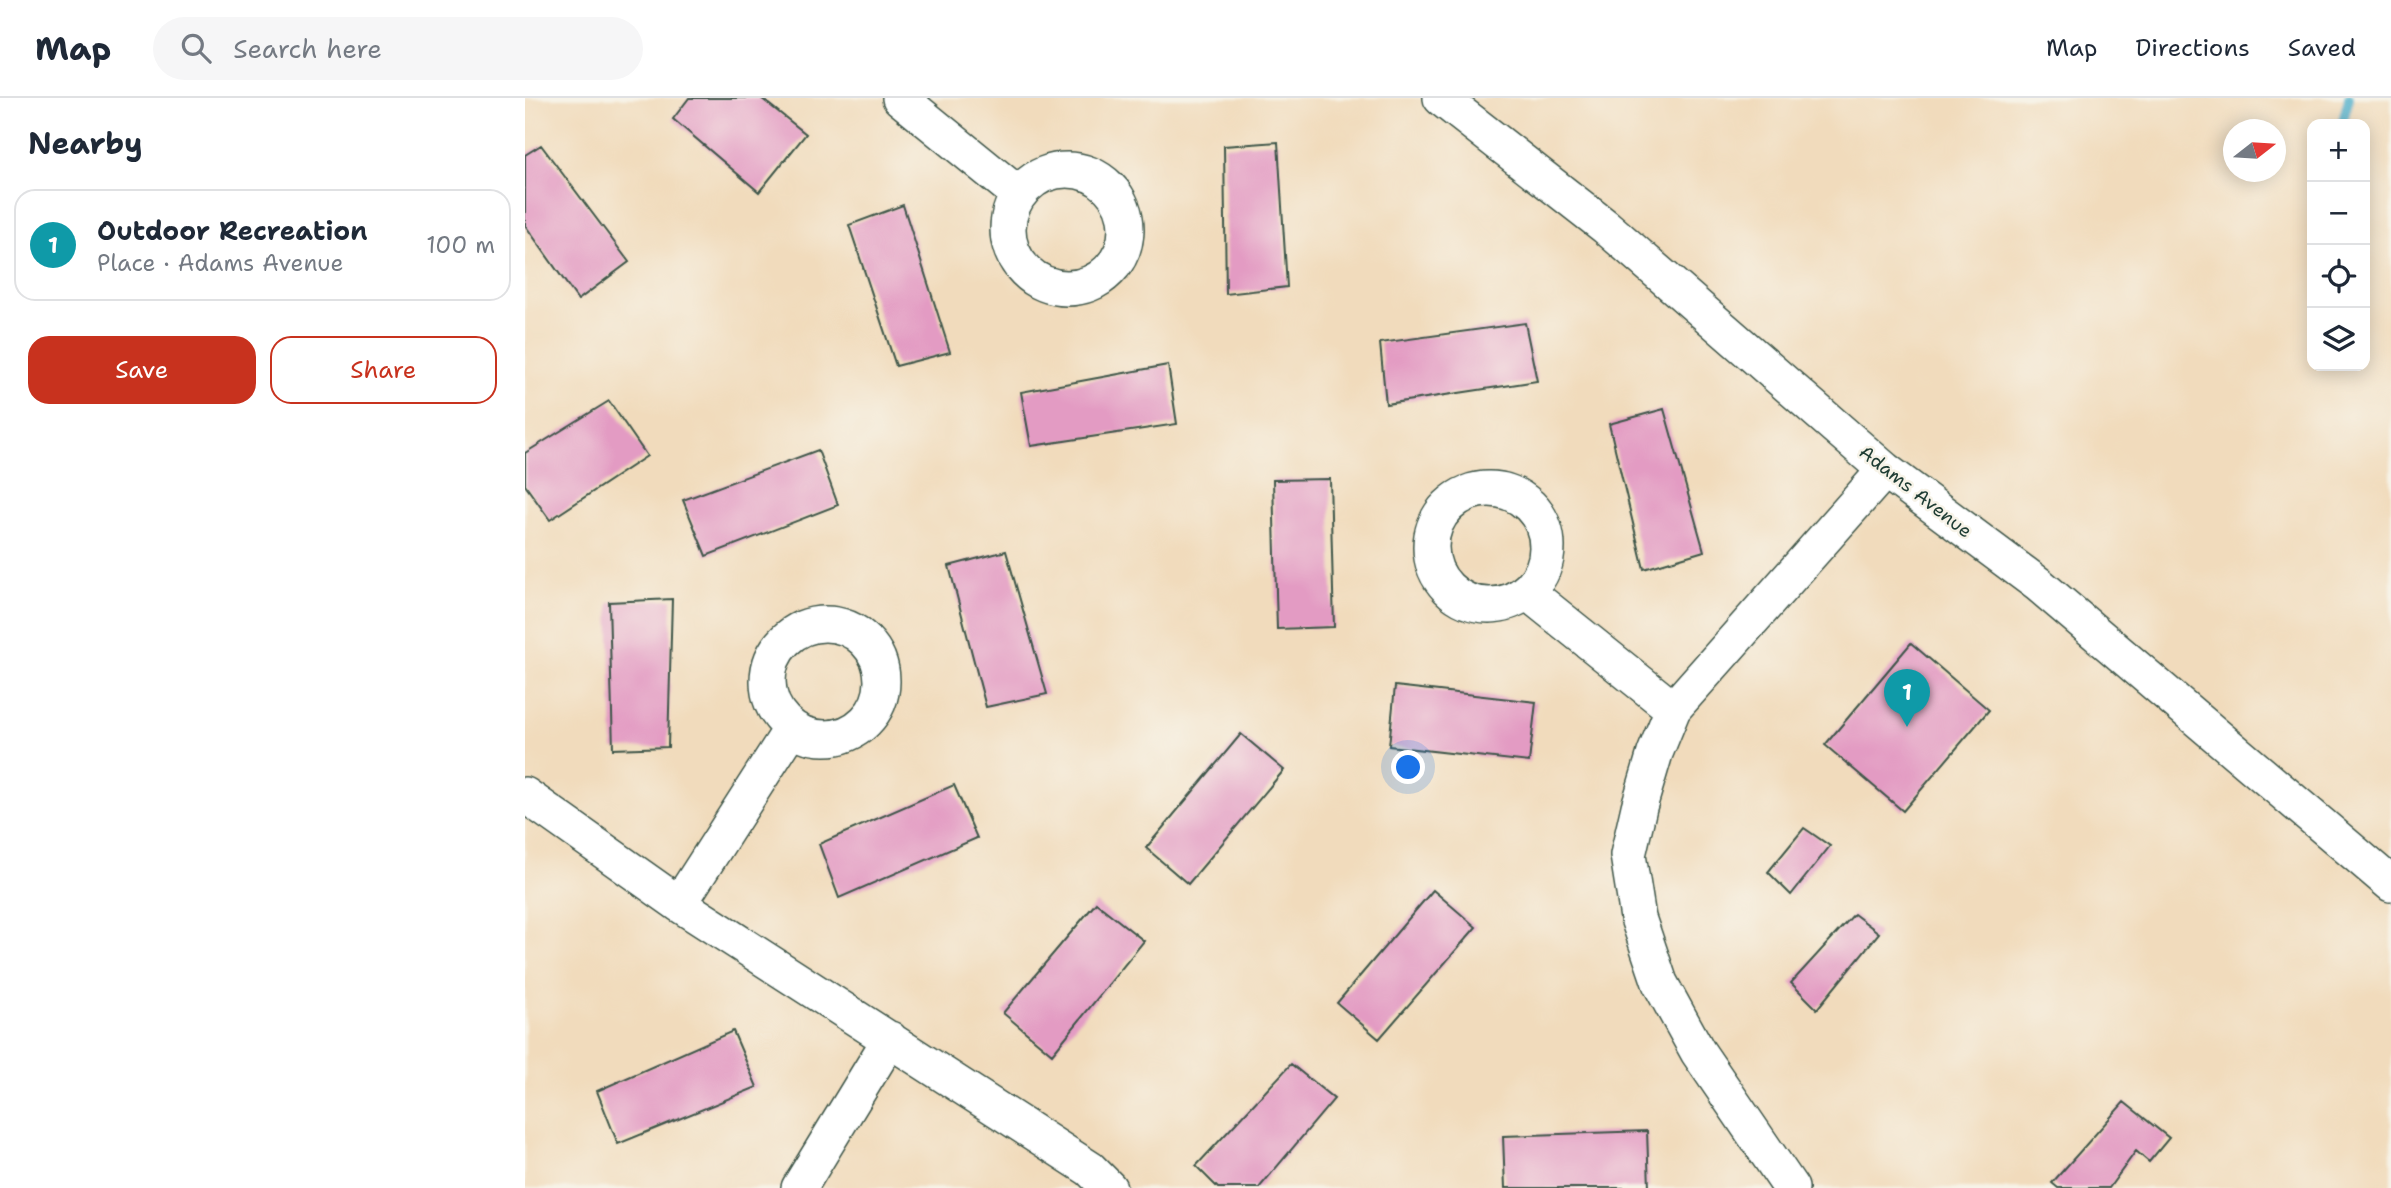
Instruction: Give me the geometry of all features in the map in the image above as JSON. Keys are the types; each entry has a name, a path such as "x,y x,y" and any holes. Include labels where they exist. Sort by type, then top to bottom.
{"street":[{"path":"900,98 1018,194"},
{"name":"Adams Avenue","path":"1441,98 1606,227 1885,470 2038,584 2391,884"},
{"path":"1791,1188 1698,1052 1660,983 1638,918 1628,855 1654,753 1674,709 1885,470"},
{"path":"1527,592 1674,709"},
{"path":"679,904 792,728"},
{"path":"525,795 679,904 1090,1169 1109,1188"},
{"path":"799,1188 890,1039"}],"building":[{"path":"689,98 761,98 806,134 759,192 673,119"},
{"path":"1278,142 1287,287 1226,294 1224,146"},
{"path":"541,145 629,262 578,300 525,225 525,155"},
{"path":"903,205 950,352 896,366 849,225"},
{"path":"1525,323 1537,381 1386,404 1380,343"},
{"path":"1168,365 1177,424 1031,446 1021,392"},
{"path":"609,401 647,456 550,520 525,485 525,453"},
{"path":"1664,409 1704,551 1644,569 1609,424"},
{"path":"818,450 838,505 706,556 683,500"},
{"path":"1330,479 1334,627 1277,629 1273,480"},
{"path":"1006,551 1047,694 986,707 949,566"},
{"path":"672,599 668,747 613,749 609,602"},
{"path":"1911,643 1989,710 1903,811 1825,745"},
{"path":"1395,686 1536,702 1529,762 1389,746"},
{"path":"1241,734 1284,770 1188,884 1146,848"},
{"path":"954,785 977,838 839,898 819,844"},
{"path":"1804,828 1830,846 1791,895 1768,872"},
{"path":"1433,890 1476,927 1379,1039 1337,1003"},
{"path":"1096,903 1144,941 1052,1054 1003,1013"},
{"path":"1854,914 1879,933 1817,1009 1791,983"},
{"path":"733,1031 757,1087 618,1144 597,1091"},
{"path":"1291,1064 1334,1099 1259,1188 1218,1188 1196,1166"},
{"path":"2124,1102 2169,1138 2149,1162 2136,1151 2109,1188 2058,1188 2052,1183"},
{"path":"1647,1131 1649,1188 1505,1188 1503,1136"}],"waterway":[{"path":"2343,119 2349,98"}],"place":[{"name":"Outdoor Recreation","path":"1907,727"}]}
